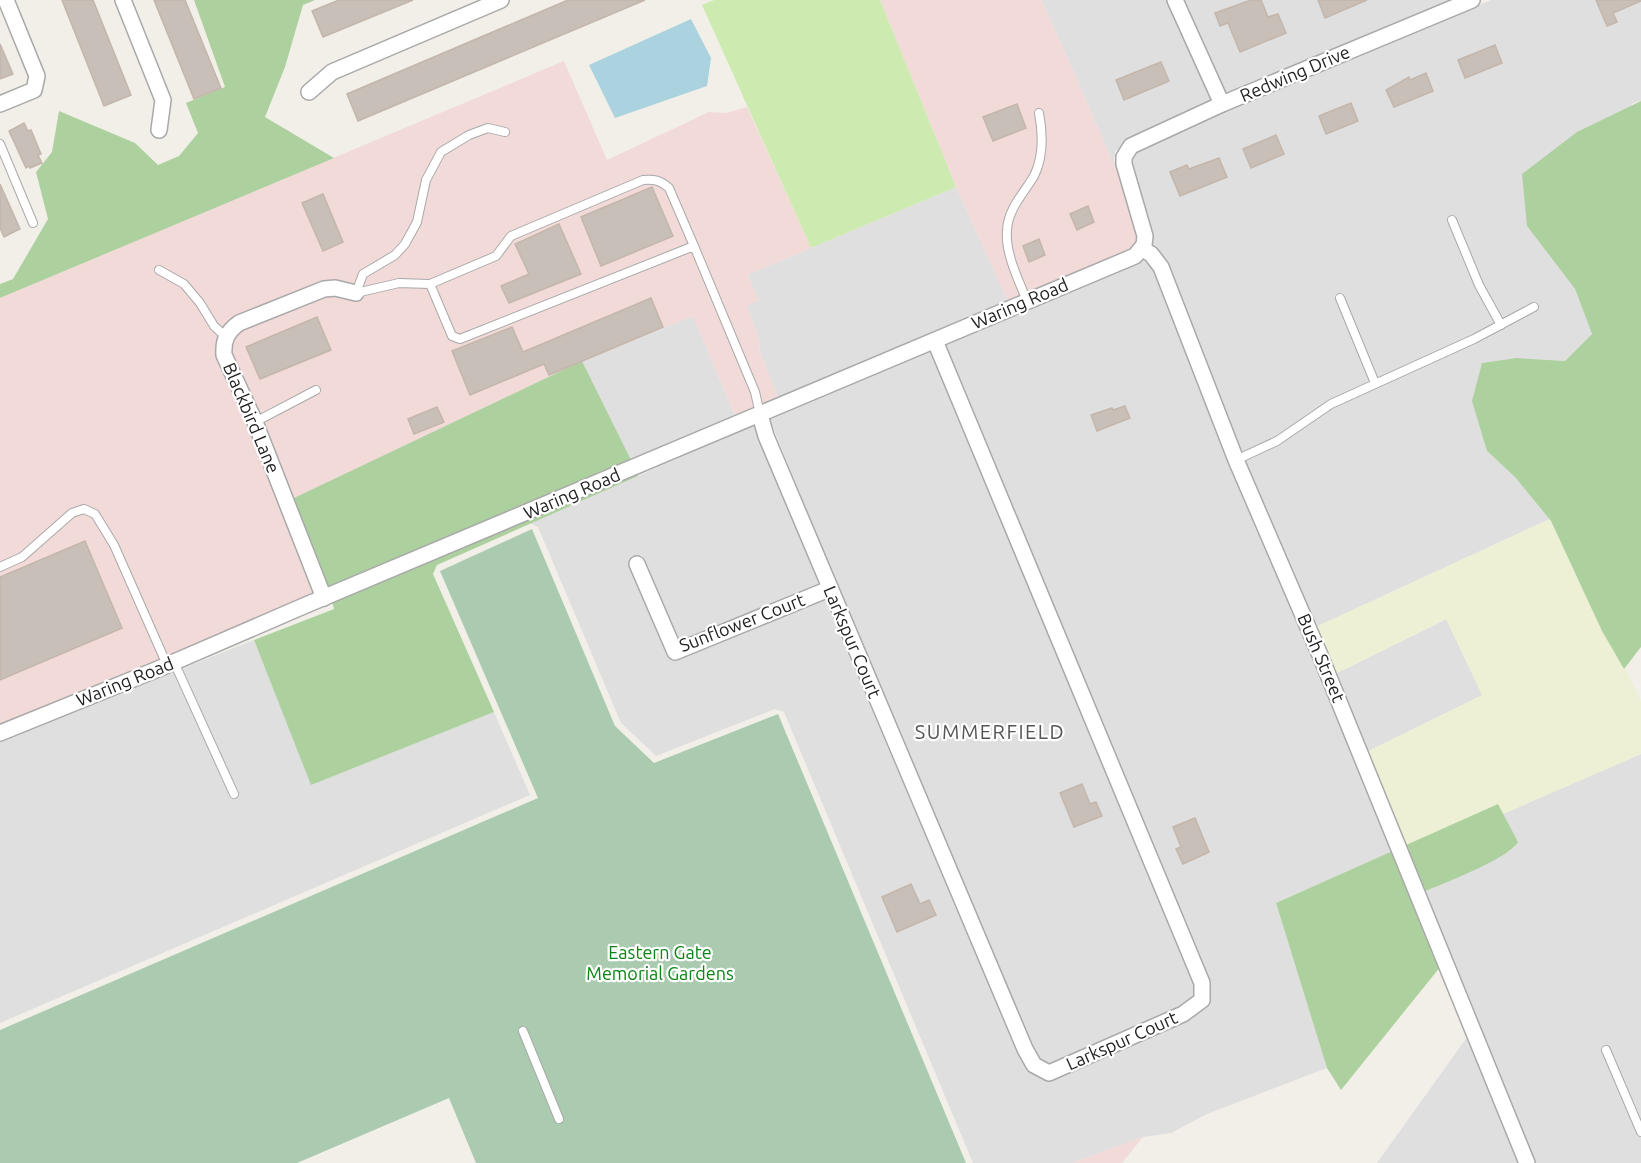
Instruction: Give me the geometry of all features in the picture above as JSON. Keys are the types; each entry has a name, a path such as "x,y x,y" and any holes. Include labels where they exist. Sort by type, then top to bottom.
{"street":[{"path":"0,104 34,90 37,76 6,0"},
{"path":"123,0 163,100 159,130"},
{"path":"309,92 332,72 501,0"},
{"path":"1175,0 1222,104"},
{"name":"Redwing Drive","path":"1142,249 1145,236 1124,157 1131,146 1222,104 1472,0"},
{"name":"Waring Road","path":"0,733 171,664 935,341 1135,256 1142,249"},
{"name":"Bush Street","path":"1142,249 1151,255 1161,267 1236,460 1320,655 1527,1163"},
{"name":"Blackbird Lane","path":"324,598 255,422 224,355 223,346 225,336 239,323 324,289 335,288 356,293"},
{"name":"Larkspur Court","path":"760,415 766,436 829,589 1025,1049 1034,1065 1049,1073 1184,1014 1202,1000 1202,983 935,341"},
{"name":"Sunflower Court","path":"637,564 675,652 829,589"}],"lane":[{"path":"1027,300 1011,257 1007,229 1010,216 1037,169 1043,134 1039,113"},
{"path":"356,293 363,274 395,255 405,244 417,222 426,180 441,152 469,135 488,128 505,132"},
{"path":"0,144 33,223"},
{"path":"356,293 399,283 430,284 495,256 511,236 643,180 653,179 669,188 755,392 760,415"},
{"path":"1452,220 1479,285 1501,325"},
{"path":"430,284 452,336 460,339 694,246"},
{"path":"159,270 184,284 200,303 214,327 225,336"},
{"path":"1340,298 1375,383"},
{"path":"1236,460 1277,441 1322,410 1375,383 1474,339 1534,307"},
{"path":"255,422 316,390"},
{"path":"0,567 22,557 72,513 84,509 95,514 114,545 234,794"},
{"path":"523,1031 559,1119"},
{"path":"1606,1050 1641,1132"}],"shaded area":[{"path":"880,0 1041,0 1121,182 1137,237 1136,244 1131,250 1008,301 956,187"},
{"path":"1041,0 1167,0 1212,101 1125,142 1115,151 1114,161 1121,182 1076,77"},
{"path":"1184,0 1454,0 1226,95"},
{"path":"1491,0 1641,0 1641,101 1633,103 1527,226 1575,289 1592,334 1565,361 1517,358 1487,451 1515,477 1550,519 1307,631 1327,678 1447,619 1483,696 1360,755 1400,848 1276,903 1327,1068 1207,1114 1171,1133 1143,1137 1072,1163 973,1163 784,712 775,709 656,756 621,723 538,527 530,523 755,425 819,585 679,643 642,555 628,561 667,655 677,658 824,598 1017,1052 1029,1072 1045,1079 1207,1005 1210,999 1209,982 945,344 1151,247 1152,234 1131,157 1135,151 1224,111"},
{"path":"564,61 607,160 709,112 726,113 747,107 811,248 747,275 759,300 747,306 759,339 760,352 779,400 736,418 693,316 582,361 295,498 310,541 262,418 231,353 231,345 233,339 243,329 325,296 334,295 359,302 366,289 337,281 235,318 219,333 215,347 216,359 247,425 313,594 155,663 0,726 0,298"},
{"path":"956,187 1008,301 779,400 760,352 759,339 746,305 759,300 747,275"},
{"path":"693,316 736,418 632,462 582,361"},
{"path":"930,350 1194,985 1194,997 1180,1009 1050,1065 1040,1060 1032,1045 834,579 770,419"},
{"path":"254,640 312,784 494,712 530,795 0,1023 0,741"},
{"path":"1641,754 1641,1163 1377,1163 1475,1026 1419,894 1514,848 1517,842 1503,814"},
{"path":"1143,1137 1122,1163 1072,1163"}],"green space":[{"path":"194,0 315,0 303,5 285,67 265,117 334,158 0,298 0,284 13,279 48,219 36,172 52,152 59,111 135,143 158,165 179,156 198,133 186,103 225,87"},
{"path":"714,0 880,0 956,187 811,248 702,5"},
{"path":"1641,101 1641,647 1624,669 1602,631 1551,521 1515,477 1487,451 1472,401 1482,363 1517,358 1565,361 1592,334 1575,289 1527,226 1522,174 1577,132"},
{"path":"582,361 632,462 328,589 294,498"},
{"path":"638,474 638,476 437,565 433,574 494,712 311,785 254,640 334,609 332,602"},
{"path":"1550,519 1602,630 1625,668 1641,701 1641,754 1503,814 1498,805 1400,848 1360,755 1482,695 1446,619 1327,678 1307,631"},
{"name":"Eastern Gate Memorial Gardens","path":"532,529 615,726 654,763 778,714 966,1163 476,1163 449,1098 297,1163 0,1163 0,1030 538,798 440,571"},
{"path":"1498,804 1518,842 1488,864 1419,894 1445,961 1341,1090 1327,1068 1276,903"}],"water":[{"path":"691,19 711,58 707,86 615,118 589,65"}],"building":[{"path":"62,0 93,0 131,95 104,106"},
{"path":"154,0 185,0 221,88 194,99"},
{"path":"339,0 413,0 323,37 312,11"},
{"path":"568,0 645,0 358,121 347,94"},
{"path":"1251,0 1261,0 1268,17 1278,14 1286,33 1240,52 1228,23 1220,26 1215,13"},
{"path":"1318,0 1367,0 1325,18"},
{"path":"1596,0 1641,1 1613,13 1617,22 1607,26"},
{"path":"0,44 13,74 0,79"},
{"path":"1495,45 1502,63 1465,78 1458,60"},
{"path":"1161,62 1169,81 1124,100 1116,80"},
{"path":"1426,73 1433,91 1394,107 1386,90 1409,77 1410,80"},
{"path":"1351,103 1358,121 1326,134 1319,116"},
{"path":"1017,104 1026,128 993,141 983,117"},
{"path":"24,123 28,131 31,130 41,154 38,155 42,163 30,168 29,166 26,168 9,131"},
{"path":"1276,135 1284,154 1251,168 1243,149"},
{"path":"1219,158 1227,177 1180,196 1170,172 1187,165 1189,169"},
{"path":"0,184 20,229 4,237 0,228"},
{"path":"652,187 673,236 601,266 581,217"},
{"path":"323,194 343,242 323,251 302,203"},
{"path":"1088,206 1094,222 1077,230 1070,214"},
{"path":"559,224 581,274 509,303 501,286 529,274 515,244"},
{"path":"1039,239 1045,255 1029,262 1023,246"},
{"path":"651,298 663,327 549,375 544,364 470,395 452,351 512,327 523,352"},
{"path":"317,317 331,350 260,379 246,347"},
{"path":"1125,406 1130,418 1097,431 1091,415"},
{"path":"437,407 444,422 414,434 408,419"},
{"path":"85,541 122,628 0,680 0,577"},
{"path":"1082,784 1090,804 1096,802 1102,816 1074,827 1060,793"},
{"path":"1195,818 1209,852 1183,864 1176,849 1181,847 1173,827"},
{"path":"911,884 920,904 929,900 936,915 897,932 882,897"}],"district":[{"name":"SUMMERFIELD","path":"990,732"}]}
